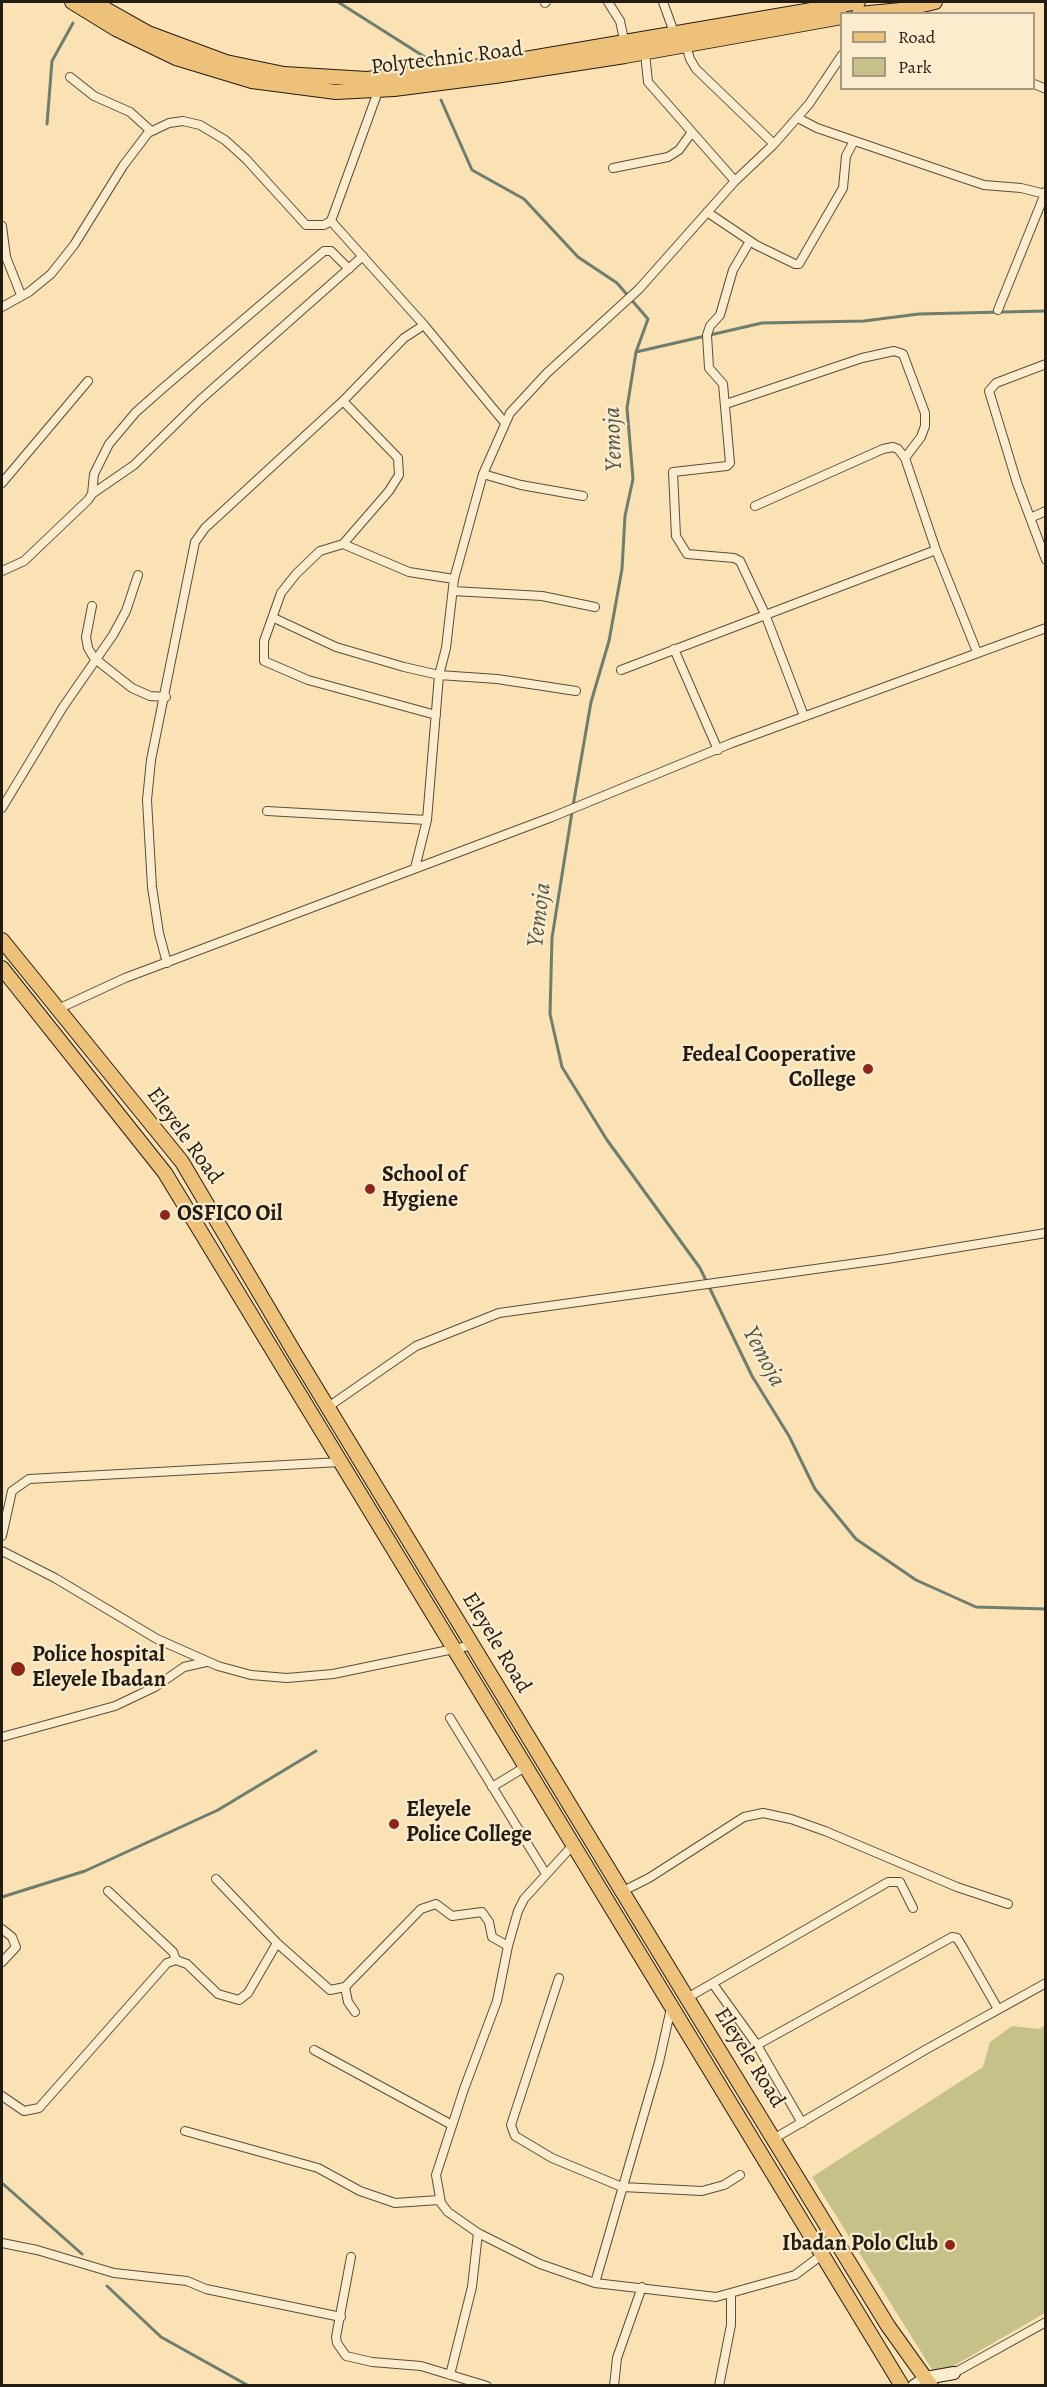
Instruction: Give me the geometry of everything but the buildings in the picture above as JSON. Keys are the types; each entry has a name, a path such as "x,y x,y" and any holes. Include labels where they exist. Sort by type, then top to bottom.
{"main road":[{"name":"Polytechnic Road","path":"72,2 145,44 176,58 226,74 314,90 380,84 454,82 645,53 840,16"},
{"name":"Polytechnic Road","path":"93,2 148,33 226,62 312,78 380,84 625,44 859,2"},
{"path":"903,12 935,2"},
{"name":"Eleyele Road","path":"2,940 182,1162 687,1998 775,2138 888,2326 928,2382"},
{"name":"Eleyele Road","path":"2,968 165,1173 340,1462 457,1648 525,1767 902,2385"},
{"path":"165,1173 182,1162"}],"street":[{"path":"608,2 620,21 625,44"},
{"path":"667,3 675,35"},
{"path":"686,45 696,69 774,144"},
{"path":"645,53 648,82 735,181"},
{"path":"415,868 427,820 439,675 446,648 454,579 483,474 504,423 516,404 546,373 639,289 735,181 798,118 840,58"},
{"path":"70,77 94,96 130,112 151,131"},
{"path":"2,307 51,274 74,245 123,166 151,131 169,123 183,121 200,125 225,140 246,159 306,225 324,225 332,221 380,84"},
{"path":"798,118 854,141 984,185 1021,188 1045,193 998,310"},
{"path":"613,168 668,157 679,150 692,132"},
{"path":"707,212 750,241 799,264 843,188 846,156 854,141"},
{"path":"332,221 424,325 504,423"},
{"path":"2,226 6,257 21,296"},
{"path":"750,241 733,270 720,315 710,326 707,339 709,368 723,384 730,463 727,466 673,472 676,536 687,554 734,558 740,561 765,614 804,716"},
{"path":"92,494 94,474 109,444 136,412 162,389 324,251 331,251 349,269"},
{"path":"2,571 24,561 92,494 135,465 200,400 363,256"},
{"path":"167,963 159,933 152,887 147,800 151,760 166,697 195,542 205,528 343,401 404,338 424,325"},
{"path":"726,404 862,358 894,351 903,354 925,413 925,426 921,437 905,458"},
{"path":"1046,364 996,383 989,391 1046,560"},
{"path":"2,483 88,381"},
{"path":"343,401 398,458 399,475 389,491 343,544 320,551 296,574 281,593 264,641 264,661 308,680 436,715"},
{"path":"755,506 883,449 893,447 905,458 936,550 977,652"},
{"path":"483,474 521,485 583,496"},
{"path":"1030,518 1046,511"},
{"path":"343,544 408,572 454,579"},
{"path":"621,670 936,550"},
{"path":"2,808 94,658 113,635 126,611 138,575"},
{"path":"453,591 542,596 595,607"},
{"path":"92,606 86,637 88,648 94,658 132,688 150,696 166,697"},
{"path":"274,618 336,647 439,675 497,679 576,692"},
{"path":"58,1009 125,978 552,817 804,716 1046,628"},
{"path":"674,649 718,750"},
{"path":"267,811 427,820"},
{"path":"328,1407 416,1346 479,1319 518,1309 887,1259 1046,1233"},
{"path":"2,1529 12,1491 29,1479 340,1462"},
{"path":"2,1551 55,1578 157,1639 209,1662 251,1675 287,1678 333,1674 472,1645"},
{"path":"2,1737 115,1706 155,1687 184,1667 209,1662"},
{"path":"450,1718 546,1874"},
{"path":"492,1787 525,1767"},
{"path":"623,1891 649,1878 744,1817 763,1813 814,1827 957,1887 1008,1904"},
{"path":"573,1845 524,1899 508,1946 497,2001 436,2175 439,2200 448,2212 478,2233 540,2264 595,2283 716,2297 795,2275 823,2254"},
{"path":"216,1879 277,1943 330,1990 345,1987 421,1909 436,1904 452,1916 482,1912 489,1922 492,1937 508,1946"},
{"path":"687,1998 888,1882 900,1882 914,1908"},
{"path":"108,1891 172,1952 176,1960 187,1964 218,1994 239,2000 248,1993 277,1943"},
{"path":"2,1929 12,1937 16,1947 2,1962"},
{"path":"757,2045 952,1937 962,1946 998,2009"},
{"path":"2,2096 24,2110 39,2108 164,1966 176,1960"},
{"path":"559,1978 511,2125 515,2136 552,2158 622,2187 702,2191 724,2185 740,2175"},
{"path":"775,2138 1046,1983"},
{"path":"714,1984 757,2045 802,2123"},
{"path":"345,1987 348,2002 356,2012"},
{"path":"595,2283 659,2062 671,2008"},
{"path":"315,2050 452,2125"},
{"path":"185,2131 318,2168 360,2191 395,2203 439,2200"},
{"path":"450,2375 472,2287 478,2233"},
{"path":"2,2244 37,2250 114,2273 187,2281 206,2289 341,2317"},
{"path":"351,2257 337,2343 346,2356 372,2362 421,2366 487,2385"},
{"path":"614,2385 618,2358 642,2287"},
{"path":"719,2385 731,2325 731,2294"},
{"path":"914,2385 954,2373 1046,2322"},
{"path":"947,2385 954,2373"}],"green space":[{"name":"Ibadan Polo Club","path":"1045,2025 1045,2313 936,2376 812,2177 983,2067 990,2042 1012,2026 1039,2029"}],"waterway":[{"name":"Yemoja","path":"338,2 428,59 431,67"},
{"path":"47,124 52,61 73,23"},
{"name":"Yemoja","path":"441,100 472,170 524,199 578,257 617,283 648,319 636,352 627,408 633,479 625,516 622,569 609,641 591,702 573,806"},
{"path":"636,352 762,323 864,321 919,314 1046,311"},
{"name":"Yemoja","path":"572,812 552,938 550,1014 562,1067 607,1140 700,1268 752,1376 789,1436 815,1489 856,1539 916,1580 976,1607 1046,1609"},
{"path":"2,1897 85,1871 218,1810 316,1751"},
{"path":"2,2183 82,2254"},
{"path":"107,2286 161,2337 249,2386"}],"place":[{"name":"Fedeal Cooperative College","path":"868,1069"},
{"name":"School of Hygiene","path":"370,1189"},
{"name":"OSFICO Oil","path":"165,1215"},
{"name":"Police hospital Eleyele Ibadan","path":"18,1669"},
{"name":"Eleyele Police College","path":"394,1824"},
{"name":"Ibadan Polo Club","path":"950,2245"}]}
